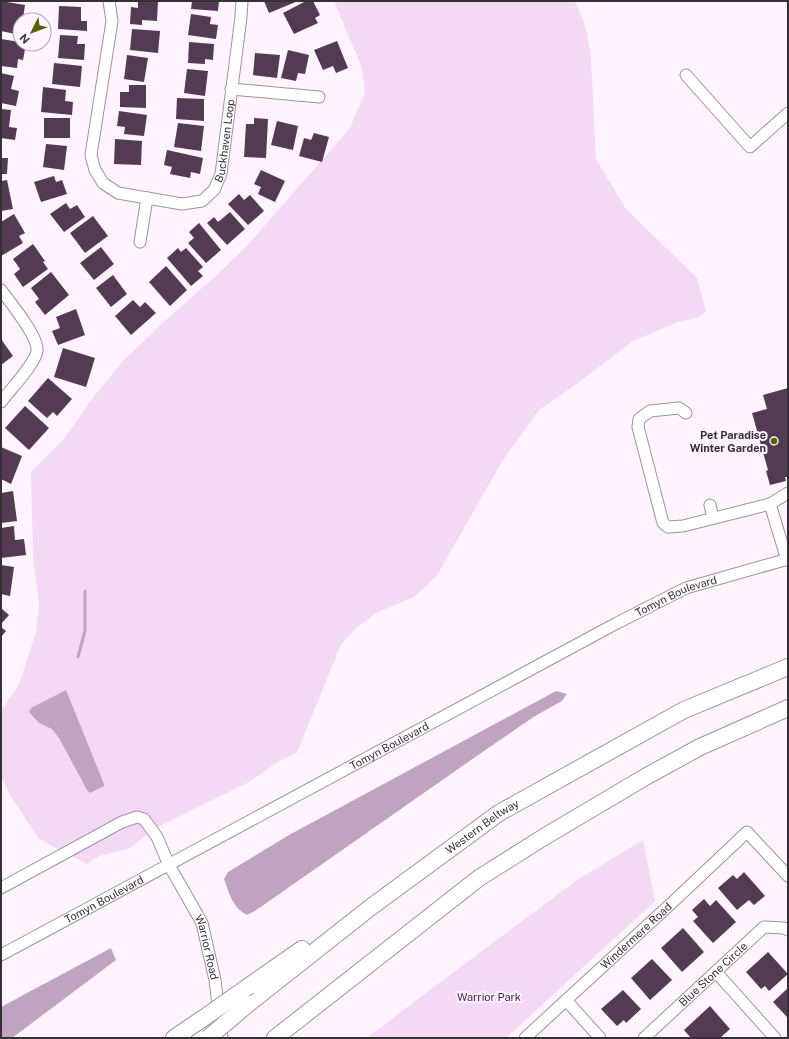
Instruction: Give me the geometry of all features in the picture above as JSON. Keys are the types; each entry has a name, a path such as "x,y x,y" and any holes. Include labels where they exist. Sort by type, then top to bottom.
{"highway":[{"name":"Western Beltway","path":"208,1038 248,1004 371,908 498,813 684,710 788,667"},
{"path":"275,1038 479,878 632,784 700,747 788,708"},
{"path":"174,1038 498,813"}],"street":[{"name":"Buckhaven Loop","path":"109,1 112,21 91,155 95,170 103,183 118,193 182,204 202,201 214,190 221,174 242,1"},
{"path":"686,75 750,147 788,113"},
{"path":"231,89 318,97"},
{"path":"140,242 147,198"},
{"path":"1,290 32,333 37,350 33,361 1,402"},
{"path":"686,413 679,408 665,408 650,411 639,419 638,427 663,523 668,527 683,526 770,504 786,496"},
{"path":"770,504 788,559"},
{"path":"710,505 713,518"},
{"name":"Tomyn Boulevard","path":"1,956 610,626 686,588 788,559"},
{"name":"Warrior Road","path":"1,888 122,822 137,817 144,819 157,836 169,865 202,923 215,980 222,1038"},
{"name":"Windermere Road","path":"525,1038 747,832 788,876"},
{"name":"Blue Stone Circle","path":"644,1038 764,927 784,928 788,930"},
{"path":"716,972 775,1038"},
{"path":"566,1000 600,1038"}],"green space":[{"path":"334,1 575,1 586,28 591,59 596,159 626,209 697,278 706,311 698,318 678,322 633,341 539,410 503,460 436,577 414,597 376,613 355,629 341,644 297,753 282,759 249,782 158,827 128,849 99,856 87,864 39,839 10,795 1,776 1,711 19,685 36,632 39,604 33,557 31,472 64,439 95,395 125,359 245,248 350,128 365,92 362,68"},
{"name":"Warrior Park","path":"643,840 655,901 506,1038 367,1038 577,880"}],"shaded area":[{"path":"66,690 104,784 104,786 90,793 59,738 52,729 39,723 29,712 31,708"},
{"path":"556,691 567,694 562,701 535,716 255,911 247,915 235,904 224,879 228,872 289,835"},
{"path":"111,948 116,960 12,1038 1,1038 1,1007"}],"building":[{"path":"1,1 25,5 24,12 12,12 12,33 1,31"},
{"path":"138,1 158,1 157,21 142,20 142,25 130,24 131,7 138,8"},
{"path":"192,1 219,1 218,11 191,9"},
{"path":"264,1 298,1 269,13"},
{"path":"306,1 313,1 320,15 315,18 318,23 294,34 283,13"},
{"path":"59,6 81,7 81,21 87,21 87,31 58,29"},
{"path":"191,14 211,17 210,24 218,25 216,39 188,35"},
{"path":"132,29 160,31 158,53 130,50"},
{"path":"60,35 78,36 77,44 85,44 84,60 58,58"},
{"path":"1,39 12,41 12,52 24,52 23,60 18,59 17,68 1,66"},
{"path":"337,41 348,68 336,73 333,66 323,70 314,50"},
{"path":"189,42 214,44 213,60 205,59 205,64 188,63"},
{"path":"288,50 309,55 305,74 298,73 296,81 281,78"},
{"path":"255,53 280,55 277,78 253,75"},
{"path":"127,55 148,58 144,82 124,79"},
{"path":"54,63 82,66 80,87 52,84"},
{"path":"187,69 208,71 205,96 184,93"},
{"path":"1,73 14,76 11,89 19,91 16,106 1,103"},
{"path":"129,85 146,85 146,108 120,107 120,92 129,92"},
{"path":"43,87 66,90 65,101 73,102 72,115 41,112"},
{"path":"177,98 204,99 204,121 176,119"},
{"path":"1,109 11,110 9,127 17,128 15,140 1,138"},
{"path":"119,111 147,115 144,136 124,134 125,127 117,126"},
{"path":"44,118 70,118 70,138 44,138"},
{"path":"254,118 268,119 266,158 244,157 246,124 254,124"},
{"path":"277,121 298,126 293,150 271,145"},
{"path":"178,123 204,126 201,151 174,147"},
{"path":"314,133 329,137 322,162 299,156 304,138 311,140"},
{"path":"115,139 142,141 141,165 114,164"},
{"path":"46,144 67,146 64,170 43,167"},
{"path":"167,150 203,158 200,174 191,172 190,178 170,174 172,167 164,165"},
{"path":"1,158 8,158 7,174 1,174"},
{"path":"261,170 285,181 275,202 258,194 261,187 254,184"},
{"path":"54,176 56,182 62,180 67,194 41,202 34,182"},
{"path":"7,180 13,209 1,211 1,181"},
{"path":"239,194 244,200 250,195 264,211 248,225 228,204"},
{"path":"66,203 70,209 77,205 85,217 64,232 50,214"},
{"path":"230,212 245,229 227,245 207,223 214,217 218,222"},
{"path":"14,214 25,233 19,236 23,243 1,256 1,222"},
{"path":"93,216 108,236 85,253 70,233"},
{"path":"199,223 221,250 206,263 188,243 194,238 189,232"},
{"path":"33,244 45,261 43,262 48,269 23,287 14,274 20,269 13,259"},
{"path":"101,247 114,264 94,280 80,263"},
{"path":"178,248 181,252 186,248 203,267 198,271 203,276 191,286 167,258"},
{"path":"166,266 187,290 170,306 149,282"},
{"path":"51,272 69,295 45,315 35,302 39,299 31,288"},
{"path":"113,275 127,294 111,307 96,288"},
{"path":"133,300 140,307 145,302 156,313 131,335 115,316"},
{"path":"76,309 85,335 58,345 52,331 60,328 56,317"},
{"path":"1,339 13,356 1,365"},
{"path":"63,348 95,358 86,387 54,377"},
{"path":"48,378 72,399 57,416 53,412 47,418 28,401"},
{"name":"Pet Paradise Winter Garden","path":"788,388 788,477 785,477 786,481 770,485 766,471 768,470 752,413 767,409 763,395"},
{"path":"25,406 49,428 29,450 5,428"},
{"path":"1,447 22,456 11,484 1,479"},
{"path":"13,491 17,521 1,523 1,493"},
{"path":"14,526 15,540 24,539 26,555 1,558 1,528"},
{"path":"1,565 14,567 10,596 1,594"},
{"path":"1,608 9,615 1,624"},
{"path":"1,627 6,631 1,637"},
{"path":"744,872 765,896 754,905 749,900 737,910 718,888 733,875 737,879"},
{"path":"704,899 710,906 716,900 736,922 713,943 693,921 698,917 692,910"},
{"path":"683,928 704,952 682,972 661,948"},
{"path":"768,952 788,974 769,991 765,986 761,989 746,972"},
{"path":"652,959 672,980 650,1000 631,978"},
{"path":"788,988 788,1018 773,1002"},
{"path":"623,990 641,1009 626,1023 624,1020 617,1026 601,1009"},
{"path":"710,1006 730,1029 720,1038 691,1038 684,1030"}],"waterway":[{"path":"78,657 85,631 85,591"}],"place":[{"name":"Pet Paradise Winter Garden","path":"774,441"}]}
